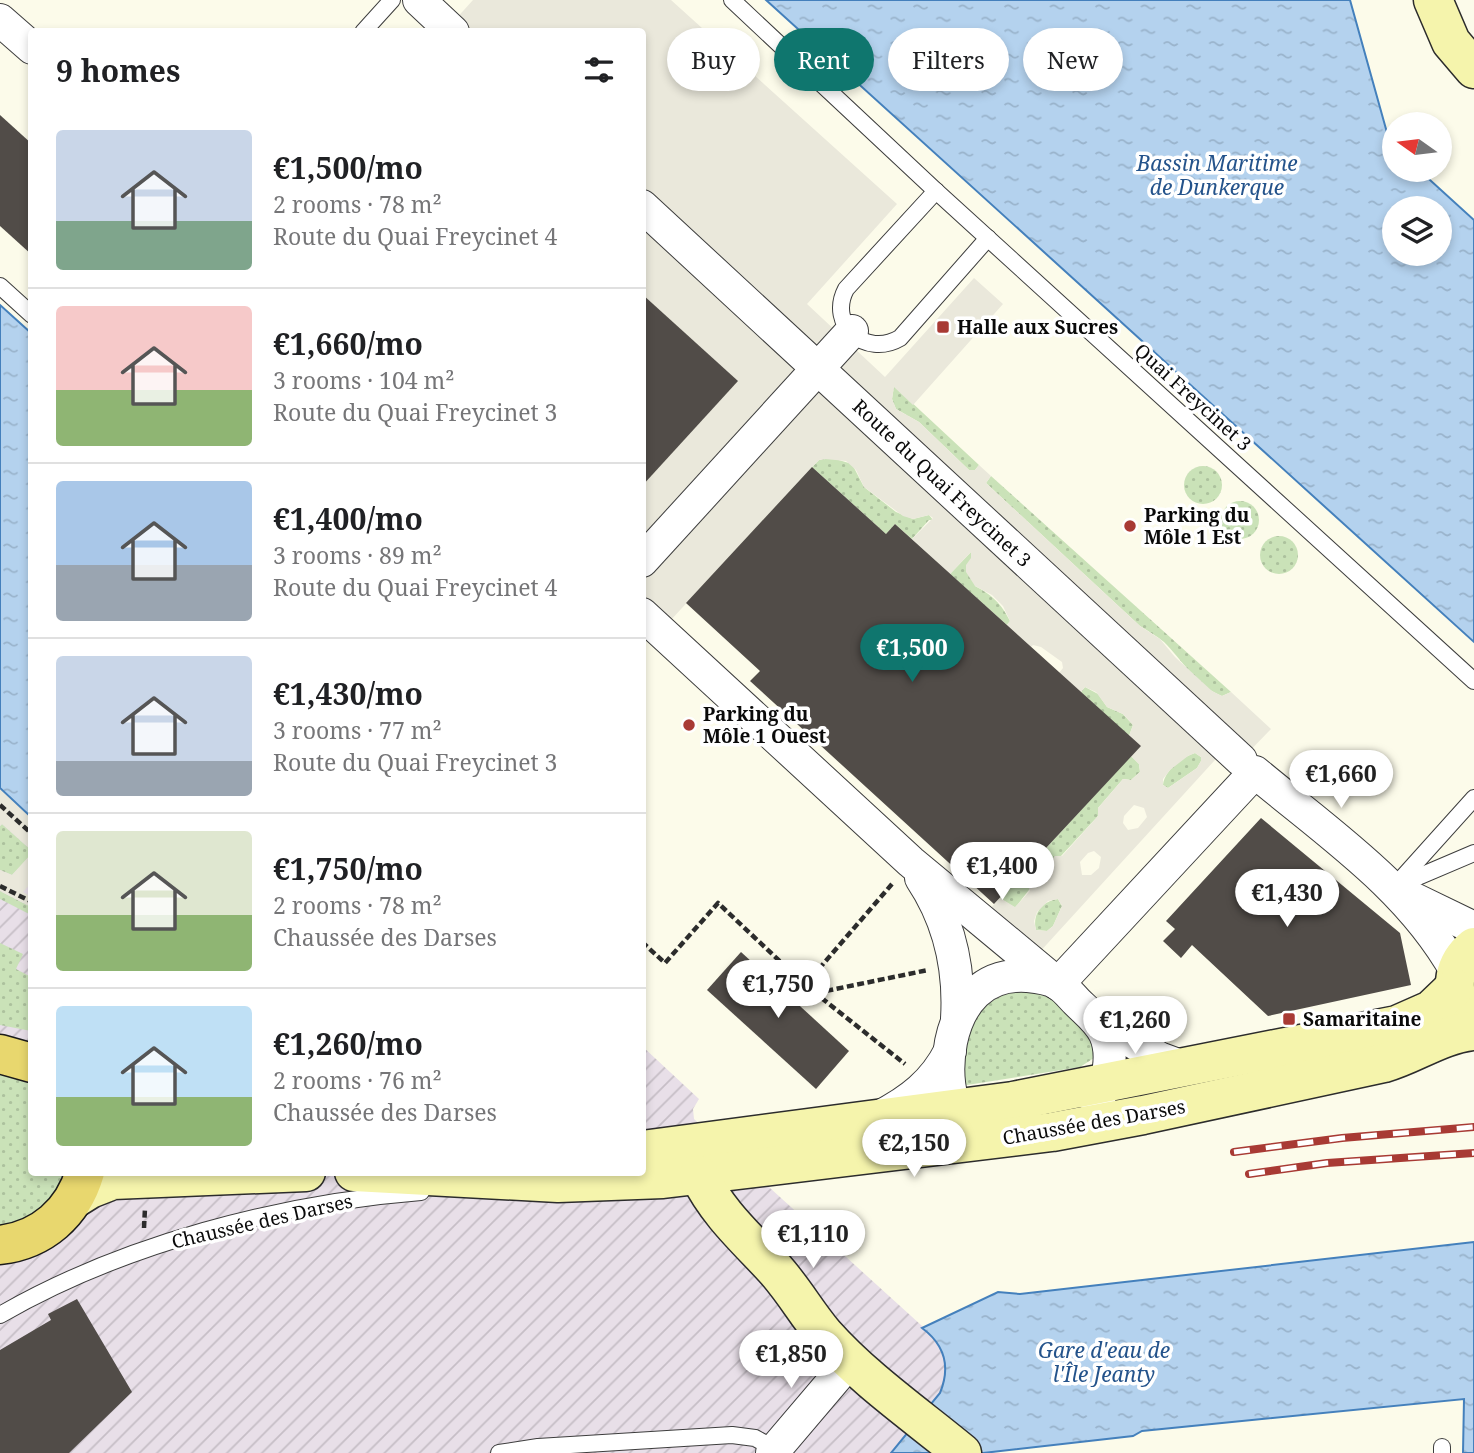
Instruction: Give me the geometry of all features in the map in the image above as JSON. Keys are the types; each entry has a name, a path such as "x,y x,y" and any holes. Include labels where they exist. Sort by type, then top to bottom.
{"main road":[{"path":"1433,0 1451,42 1474,69"},
{"path":"1461,969 1461,1009 1474,1022"},
{"name":"Chaussée des Darses","path":"836,1141 874,1120 1013,1101 1406,1022 1432,1010 1461,969"},
{"name":"Chaussée des Darses","path":"646,1175 691,1160 836,1141 981,1142 1064,1129 1143,1115 1384,1063 1442,1038 1474,1031"},
{"path":"0,1055 28,1062"},
{"name":"Chaussée des Darses","path":"646,1151 691,1160"},
{"path":"691,1160 708,1194 774,1267 824,1334 850,1360 962,1453"},
{"name":"Chaussée des Darses","path":"79,1186 90,1189 113,1180 210,1176"},
{"name":"Chaussée des Darses","path":"421,1176 539,1183 626,1182 644,1176"},
{"path":"0,1245 19,1242 54,1223 79,1186"}],"street":[{"path":"419,0 449,28"},
{"path":"0,20 28,44"},
{"name":"Route du Quai Freycinet 3","path":"646,210 1248,766 1394,887 1461,969"},
{"path":"646,557 852,331"},
{"path":"646,618 911,862 1058,984 1094,1018 1105,1033 1109,1049 1105,1084 1093,1105 1064,1129"},
{"path":"1058,984 1248,766"},
{"path":"911,862 928,888 940,915 956,964 959,994 950,1051 950,1087 955,1109 965,1129 981,1142"},
{"name":"Route du Quai Freycinet 3","path":"1394,887 1474,928"},
{"path":"957,1019 969,998 993,981 1018,975 1046,979 1058,984"},
{"path":"1094,1018 1159,1058 1186,1068"},
{"path":"874,1120 902,1105 928,1085 950,1051"},
{"path":"774,1451 850,1360"}],"lane":[{"path":"367,28 392,0"},
{"name":"Quai Freycinet 3","path":"732,0 936,191 1474,681"},
{"path":"936,191 846,289 840,314 845,324 861,340 874,345 887,345 900,338 988,238"},
{"path":"0,286 28,310"},
{"path":"1394,887 1474,798"},
{"path":"1394,887 1474,853"},
{"name":"Chaussée des Darses","path":"0,1315 55,1286 114,1261 186,1237 302,1208 369,1197 539,1183"},
{"path":"499,1453 538,1447 732,1435 755,1438 774,1451"}],"path":[{"path":"0,805 28,830"},
{"path":"806,985 911,862"},
{"path":"0,887 28,900"},
{"path":"646,946 665,963 718,903 806,985 907,1065"},
{"path":"816,993 956,964"}],"shaded area":[{"path":"473,0 671,0 702,28 667,28 667,91 760,91 760,80 897,204 807,304 885,377 974,278 1003,304 913,405 894,387 892,399 896,409 919,422 969,470 975,470 979,465 991,476 986,483 1140,626 1160,639 1175,657 1212,691 1222,696 1231,692 1271,729 1240,761 1225,749 1037,955 989,910 1000,898 1015,907 1030,891 1028,886 1055,856 1062,856 1098,816 1098,808 1123,779 1131,780 1140,772 1139,764 1131,756 1129,736 1133,725 1123,714 1107,707 1096,692 1085,687 1081,692 1059,673 1063,668 1062,662 1041,647 1031,647 1007,625 1010,621 1003,606 992,595 975,586 966,572 971,552 950,574 912,539 933,518 929,515 913,519 903,516 864,487 856,470 846,461 819,460 670,621 646,600 646,482 737,381 646,298 646,28 448,28","holes":["1195,753 1201,757 1197,768 1168,788 1163,785 1163,779 1170,770 1188,756","1134,805 1144,808 1147,817 1138,828 1128,830 1123,823 1124,816","1094,851 1101,857 1099,868 1091,875 1082,875 1080,862 1088,853","1058,899 1062,906 1053,926 1047,931 1036,930 1034,921 1037,912 1048,901"]},
{"path":"0,788 28,814 28,1176 646,1176 646,1050 699,1099 693,1109 694,1119 932,1335 944,1354 946,1373 940,1393 929,1406 995,1453 0,1453"},
{"path":"0,788 28,814 28,847 2,824 0,826"},
{"path":"28,857 28,886 23,892 28,895 28,905 0,891 0,870 12,875"}],"green space":[{"path":"894,386 979,465 975,470 969,470 919,422 896,409 892,399"},
{"path":"832,458 852,464 864,487 896,512 913,519 929,515 933,520 929,520 912,539 895,524 886,534 812,467 819,460"},
{"path":"1203,466 1217,471 1222,485 1217,499 1203,504 1189,499 1184,485 1189,471"},
{"path":"991,476 1231,692 1222,696 1205,686 1164,642 1140,626 986,483"},
{"path":"1240,501 1254,506 1259,520 1254,534 1240,539 1226,534 1221,520 1226,506"},
{"path":"1279,536 1293,541 1298,555 1293,569 1279,574 1265,569 1260,555 1265,541"},
{"path":"971,552 975,586 999,604 1010,621 1007,625 950,574"},
{"path":"1085,687 1098,694 1107,707 1123,714 1133,725 1129,736 1081,692"},
{"path":"1195,753 1201,757 1197,768 1168,788 1163,785 1174,765"},
{"path":"1131,756 1139,764 1140,772 1131,780 1123,779 1098,808 1098,816 1061,856 1055,856 1015,908 1000,898"},
{"path":"2,824 28,847 28,858 12,875 0,870"},
{"path":"0,891 28,905 28,913 0,899"},
{"path":"1058,899 1062,906 1053,926 1047,931 1036,930 1039,909 1047,902"},
{"path":"0,943 23,954 16,969 28,975 28,1030 0,1025"},
{"path":"1018,991 1053,1000 1069,1012 1095,1038 1094,1058 1080,1067 967,1085 961,1081 958,1074 974,1021 990,1002"},
{"path":"0,1074 28,1083 28,1176 65,1176 40,1213 0,1229"}],"water":[{"name":"Bassin Maritime de Dunkerque","path":"766,0 1350,0 1382,114 1382,182 1432,182 1448,196 1382,196 1382,266 1452,266 1452,200 1474,220 1474,642 866,91 874,91 874,28 797,28"},
{"path":"0,305 28,330 28,814 0,788"},
{"name":"Gare d'eau de l'Île Jeanty","path":"1474,1242 1474,1453 1463,1453 1464,1399 1142,1431 1133,1436 983,1453 891,1453 940,1393 943,1383 945,1365 941,1349 922,1328 998,1292 1020,1294"}],"building":[{"path":"0,115 28,140 28,251 0,226"},
{"path":"646,298 738,381 646,482"},
{"path":"812,467 886,534 895,524 1141,746 994,904 750,681 760,671 686,603"},
{"path":"1261,818 1400,933 1411,985 1268,1016 1192,945 1181,958 1163,941 1175,929 1166,921"},
{"path":"741,952 849,1051 816,1089 707,990"},
{"path":"77,1299 132,1392 69,1453 0,1453 0,1350 51,1320 48,1314"}],"railway":[{"path":"1234,1152 1342,1138 1474,1127"},
{"path":"1249,1174 1327,1163 1474,1153"}],"place":[{"name":"Halle aux Sucres","path":"943,327"},
{"name":"Parking du Môle 1 Est","path":"1130,526"},
{"name":"Parking du Môle 1 Ouest","path":"689,725"},
{"name":"Samaritaine","path":"1289,1019"}]}
